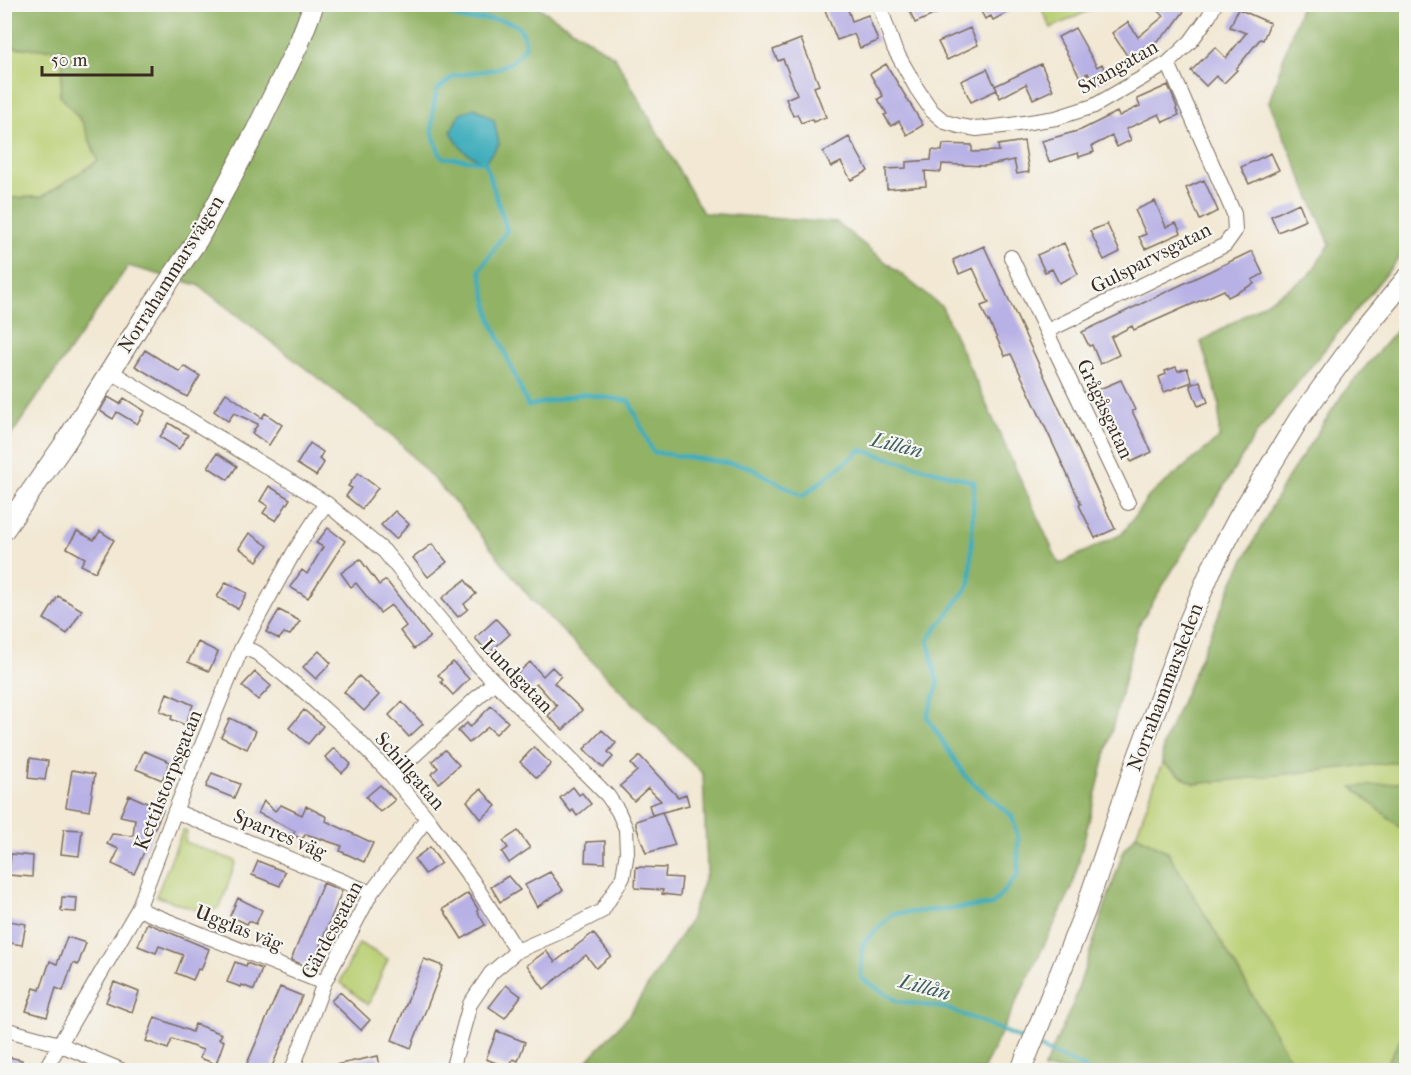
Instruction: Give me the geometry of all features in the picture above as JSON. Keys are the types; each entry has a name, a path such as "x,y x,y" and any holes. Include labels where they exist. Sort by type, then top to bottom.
{"street":[{"name":"Norrahammarsvägen","path":"4,530 65,443 144,318 198,239 256,131 299,43 314,4"},
{"name":"Svangatan","path":"879,4 894,48 932,111 945,122 977,129 1056,118 1094,106 1168,63 1191,41 1215,4"},
{"name":"Gulsparvsgatan","path":"1047,331 1225,245 1235,231 1234,214 1168,63"},
{"name":"Grågåsgatan","path":"1011,257 1128,503"},
{"name":"Norrahammarsleden","path":"1021,1071 1085,911 1139,754 1210,570 1293,428 1364,331 1407,279"},
{"name":"Norrahammarsleden","path":"1364,331 1407,297"},
{"name":"Lundgatan","path":"110,371 326,503 384,551 475,662 608,796 618,811 626,829 627,852 622,877 602,910 567,929 517,951 491,973 470,1004 452,1071"},
{"name":"Kettilstorpsgatan","path":"45,1071 138,909 242,647 294,552 326,503"},
{"name":"Schillgatan","path":"242,647 257,652 304,692 355,737 392,776 427,818 472,880 517,951"},
{"path":"392,776 494,682"},
{"name":"Sparres väg","path":"175,811 371,893"},
{"name":"Gärdesgatan","path":"292,1071 324,984 371,893 427,818"},
{"name":"Ugglas väg","path":"138,909 324,984"},
{"path":"4,1029 59,1044 121,1071"}],"green space":[{"path":"5,5 535,5 615,57 703,213 837,223 942,307 1059,564 1122,534 1149,496 1219,438 1219,402 1201,342 1309,276 1330,244 1269,102 1301,5 1406,5 1406,246 1398,259 1256,434 1138,626 1072,888 983,1070 579,1070 629,1015 689,923 707,871 703,774 531,599 453,500 394,437 198,285 128,266 5,444 5,198 42,197 98,161 83,123 60,95 64,50 5,47"},
{"path":"1040,5 1101,5 1051,28"},
{"path":"4,47 64,50 60,95 83,123 98,161 42,197 5,198"},
{"path":"1406,319 1406,761 1194,784 1162,763 1163,745 1234,579 1283,485 1344,392"},
{"path":"1406,761 1406,782 1353,788 1406,832 1406,1030 1383,1070 1295,1070 1168,852 1136,835 1162,763 1194,784"},
{"path":"1406,782 1406,832 1352,787"},
{"path":"183,830 187,831 185,842 236,861 221,905 208,914 156,896"},
{"path":"1136,835 1168,852 1295,1070 1043,1070 1073,1004 1124,849"},
{"path":"359,943 388,959 368,1005 340,982"},
{"path":"1406,1030 1406,1070 1383,1070"}],"water":[{"path":"475,108 494,120 499,144 485,162 464,151 451,131 460,113"}],"building":[{"path":"846,4 852,21 868,15 878,41 860,48 854,34 837,40 825,10"},
{"path":"907,4 959,4 915,23"},
{"path":"977,4 1024,4 993,20 991,16 985,19"},
{"path":"1148,4 1177,4 1185,10 1171,29 1130,60 1112,33 1128,22 1138,37 1164,16"},
{"path":"1238,9 1270,23 1263,40 1260,39 1237,70 1224,83 1216,76 1206,86 1191,71 1215,47 1226,58 1246,33 1230,27"},
{"path":"970,28 978,45 947,60 938,42"},
{"path":"1075,28 1097,67 1102,64 1109,78 1095,85 1088,73 1080,77 1058,37"},
{"path":"801,39 819,85 814,87 826,117 813,122 812,119 801,123 797,114 793,116 786,99 797,94 783,59 778,61 773,50"},
{"path":"886,64 923,125 907,135 899,121 891,126 884,115 887,114 878,99 883,96 870,74"},
{"path":"1041,64 1053,90 1033,99 1026,84 1000,98 997,90 971,102 961,81 987,69 995,86"},
{"path":"1168,85 1179,115 1163,122 1159,114 1126,129 1131,140 1117,147 1112,136 1092,146 1094,152 1079,157 1078,153 1049,162 1042,141 1081,130 1117,112 1119,116 1140,106 1137,99"},
{"path":"849,137 868,171 851,180 841,162 831,167 823,152"},
{"path":"1024,141 1029,172 1017,174 1014,160 985,166 942,164 941,172 925,171 926,186 887,189 886,169 906,168 906,162 931,160 932,150 942,151 943,144 972,145 972,152 999,151 998,145"},
{"path":"1271,153 1279,170 1249,184 1241,167"},
{"path":"1204,180 1218,211 1200,220 1186,188"},
{"path":"1155,201 1166,227 1176,223 1181,233 1145,249 1139,237 1146,234 1135,210"},
{"path":"1299,203 1306,220 1278,232 1271,216"},
{"path":"1107,224 1120,252 1104,260 1090,231"},
{"path":"1064,243 1078,274 1059,283 1052,269 1045,272 1037,255"},
{"path":"984,246 1115,529 1095,538 1011,354 1005,356 988,322 981,306 989,303 973,268 959,274 953,260"},
{"path":"1252,251 1263,274 1252,280 1254,284 1228,297 1224,290 1134,330 1132,326 1111,337 1119,355 1100,364 1092,345 1089,346 1082,332"},
{"path":"145,350 180,372 184,366 200,376 187,397 135,366"},
{"path":"1176,367 1178,371 1187,368 1192,382 1164,392 1159,377 1166,374 1165,371"},
{"path":"1121,380 1135,410 1132,411 1152,452 1131,462 1097,390"},
{"path":"1200,381 1208,402 1198,406 1190,385"},
{"path":"226,393 262,418 265,413 282,425 269,445 252,433 258,424 234,413 228,421 214,411"},
{"path":"108,397 120,404 124,398 145,411 137,424 117,412 113,419 100,411"},
{"path":"169,423 188,435 179,449 160,437"},
{"path":"310,443 323,452 319,459 324,463 316,476 297,464"},
{"path":"217,453 237,466 228,480 208,467"},
{"path":"358,473 378,488 362,509 346,496 352,488 348,486"},
{"path":"269,486 290,499 276,521 263,513 268,506 260,501"},
{"path":"395,511 409,524 396,539 381,525"},
{"path":"328,528 345,541 308,598 290,587 302,570 307,574 323,547 316,543"},
{"path":"77,531 94,540 100,531 114,540 95,572 81,565 85,558 67,548"},
{"path":"249,533 268,546 257,561 239,548"},
{"path":"432,544 447,562 428,577 413,558"},
{"path":"360,559 379,585 386,580 430,637 414,649 400,631 406,626 391,605 380,613 356,583 351,587 341,573"},
{"path":"465,580 476,594 464,604 468,609 458,617 442,598"},
{"path":"226,582 247,593 238,609 217,597"},
{"path":"58,596 82,610 67,634 44,619"},
{"path":"279,610 300,621 290,635 284,633 279,639 266,632"},
{"path":"496,619 510,634 489,653 475,638"},
{"path":"198,642 218,652 209,671 188,662"},
{"path":"319,651 331,663 316,679 303,667"},
{"path":"453,662 469,679 453,695 438,675"},
{"path":"530,662 543,676 552,667 561,676 554,683 582,710 563,730 548,716 557,706 537,684 525,694 511,679"},
{"path":"255,672 271,686 258,700 242,686"},
{"path":"359,676 379,695 364,711 344,692"},
{"path":"167,693 193,705 185,725 160,711"},
{"path":"402,702 423,724 409,737 389,715"},
{"path":"491,706 508,722 496,734 488,727 469,743 458,731 467,723 470,727"},
{"path":"304,710 323,726 308,744 289,728"},
{"path":"230,718 256,731 247,749 221,737"},
{"path":"602,730 616,743 608,752 613,757 603,768 584,749"},
{"path":"534,747 551,764 537,778 520,762"},
{"path":"334,748 351,764 342,773 325,757"},
{"path":"445,750 459,765 439,783 431,774 438,768 432,761"},
{"path":"144,751 170,762 162,780 136,769"},
{"path":"640,756 678,797 686,794 689,805 652,815 649,805 661,801 648,788 634,801 620,786 637,771 631,764"},
{"path":"30,758 48,761 45,780 28,778"},
{"path":"72,770 95,774 89,811 66,807"},
{"path":"212,773 240,784 234,798 206,787"},
{"path":"380,785 395,800 380,812 366,797"},
{"path":"573,787 579,795 582,793 591,804 577,816 560,798"},
{"path":"481,789 496,806 481,819 467,801"},
{"path":"129,795 163,810 134,874 112,864 119,849 107,844 112,834 133,836 135,819 120,816"},
{"path":"264,801 275,811 281,805 302,815 306,806 327,817 326,821 373,843 364,862 340,851 342,846 306,834 302,839 293,835 295,831 258,813"},
{"path":"662,812 675,845 646,853 636,821"},
{"path":"64,829 82,830 79,856 61,854"},
{"path":"518,831 530,848 509,863 502,852 508,848 503,841"},
{"path":"605,841 605,863 585,862 586,842"},
{"path":"430,847 441,863 425,874 414,859"},
{"path":"11,854 33,856 32,877 9,875"},
{"path":"258,861 285,872 280,886 252,875"},
{"path":"636,867 666,868 665,877 682,878 680,896 662,894 663,890 635,888"},
{"path":"550,872 563,890 537,907 525,885"},
{"path":"508,876 520,890 500,902 491,887"},
{"path":"323,883 342,891 311,968 291,960"},
{"path":"468,893 485,925 462,939 443,909"},
{"path":"62,897 77,898 76,912 61,911"},
{"path":"238,898 262,910 256,924 249,921 247,924 230,916"},
{"path":"4,920 26,924 22,945 4,942"},
{"path":"147,923 209,949 201,970 198,969 193,980 176,973 183,955 159,946 156,953 138,946"},
{"path":"593,933 611,956 596,968 586,955 544,989 527,965 546,951 555,962"},
{"path":"67,937 86,943 78,965 73,963 63,991 56,988 47,1017 26,1011 34,988 40,990 50,961 57,964"},
{"path":"424,959 443,966 411,1048 392,1040"},
{"path":"235,962 246,966 247,963 262,969 254,990 227,982"},
{"path":"114,982 139,992 132,1012 106,1002"},
{"path":"506,985 521,996 505,1018 489,1007"},
{"path":"280,987 302,996 270,1071 255,1071 246,1066"},
{"path":"340,992 370,1020 361,1030 331,1001"},
{"path":"155,1017 192,1032 195,1024 222,1034 219,1039 224,1041 216,1064 200,1058 203,1050 172,1039 168,1049 146,1041"},
{"path":"497,1031 525,1042 518,1061 513,1059 509,1068 486,1059"},
{"path":"4,1056 22,1060 19,1071 4,1071"},
{"path":"378,1056 381,1071 336,1071 335,1065"}],"waterway":[{"name":"Lillån","path":"425,4 466,20 491,19 513,23 522,32 524,39 525,48 513,61 496,69 454,76 437,90 432,132 441,157 485,162 507,230 480,270 491,320 528,406 582,394 629,401 653,452 747,466 803,496 861,450 974,482 970,584 928,640 938,685 927,717 965,776 1012,816 1018,838 1018,875 992,905 893,914 863,943 861,978 897,1001 945,1008 1026,1041"},
{"name":"Lillån","path":"1036,1046 1086,1070"}]}
